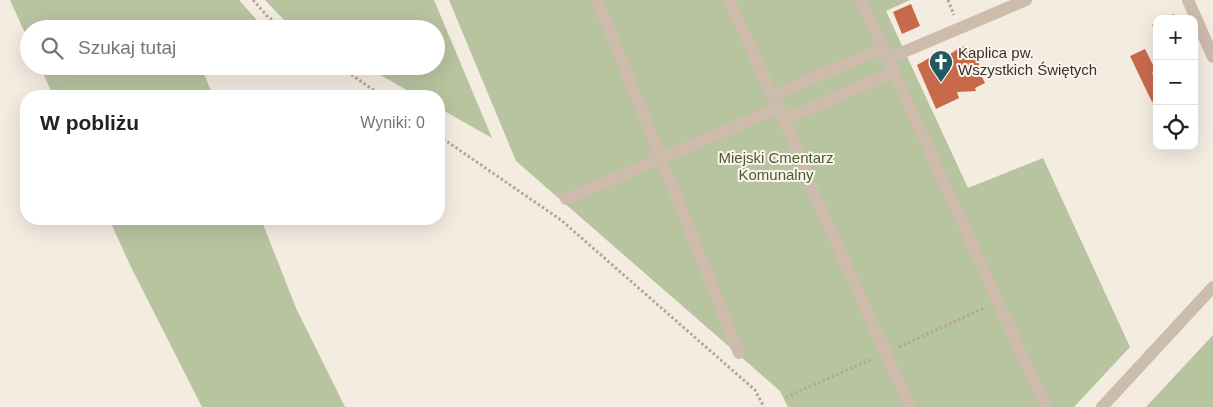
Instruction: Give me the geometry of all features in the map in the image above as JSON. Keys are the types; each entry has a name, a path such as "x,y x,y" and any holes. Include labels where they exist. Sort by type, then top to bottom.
{"street":[{"path":"597,0 739,353"},
{"path":"729,0 805,166 808,180 910,407"},
{"path":"861,0 1046,407"},
{"path":"772,96 885,53 976,22 1026,0"},
{"path":"1188,0 1213,57"},
{"path":"784,120 893,72"},
{"path":"566,199 778,108"},
{"path":"1102,407 1213,287"}],"path":[{"path":"253,0 272,20"},
{"path":"352,75 373,90"},
{"path":"445,140 561,220 755,390 764,407"}],"green space":[{"path":"10,0 239,0 257,20 20,20 20,22"},
{"path":"265,0 434,0 442,20 284,20"},
{"name":"Miejski Cmentarz Komunalny","path":"449,0 910,0 886,11 968,188 1043,158 1130,347 1074,407 788,407 780,391 516,161"},
{"path":"445,26 492,138 445,111 445,90 407,90 381,75 445,75"},
{"path":"44,75 205,75 211,90 50,90"},
{"path":"112,225 263,225 296,308 345,407 202,407"},
{"path":"1213,335 1213,407 1146,407"}],"building":[{"path":"911,4 920,26 902,34 893,12"},
{"path":"966,46 974,50 981,70 979,71 985,83 975,88 976,91 957,92 959,98 936,109 917,65 931,57 942,54 944,58 961,47"},
{"path":"1145,49 1153,65 1153,102 1152,102 1130,56"}],"place":[{"name":"Kaplica pw. Wszystkich Świętych","path":"941,83"}]}
